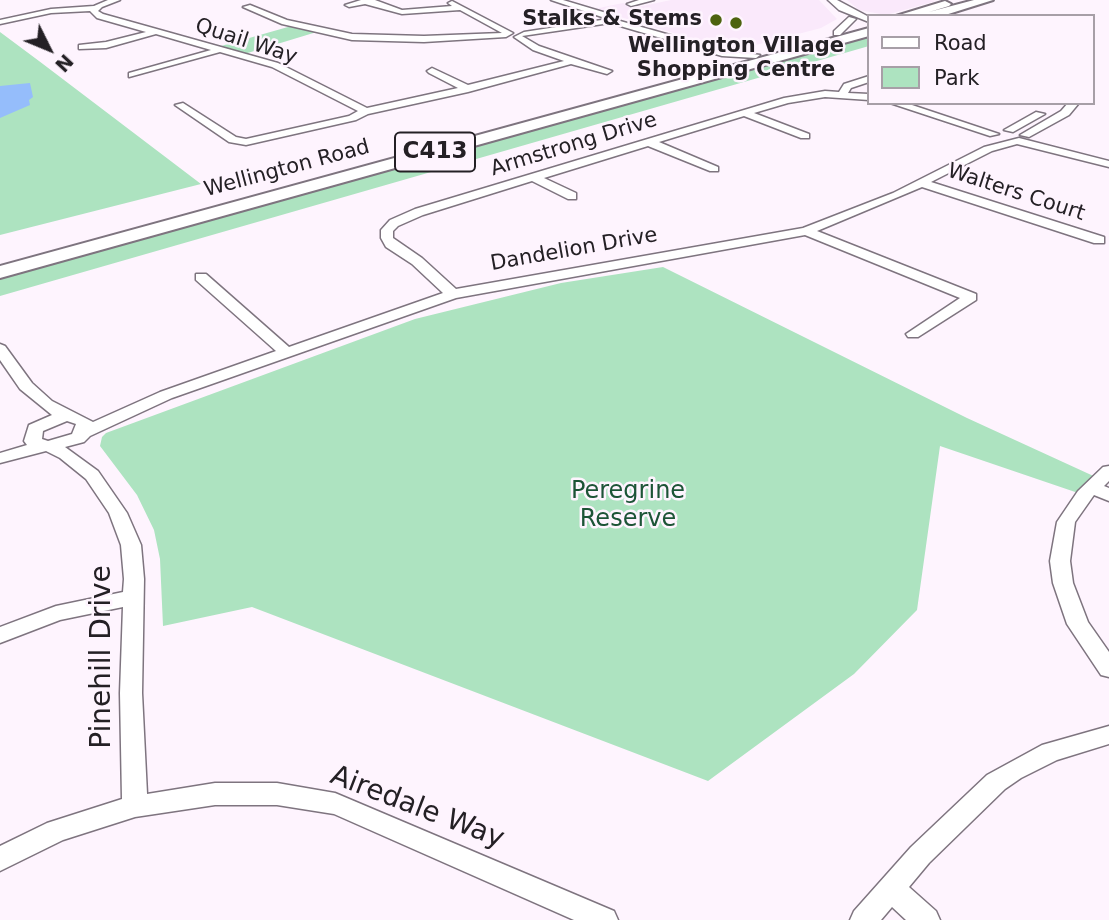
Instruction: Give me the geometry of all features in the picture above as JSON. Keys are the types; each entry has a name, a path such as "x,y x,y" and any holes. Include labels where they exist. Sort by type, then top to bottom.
{"main road":[{"path":"909,14 961,0"},
{"path":"935,14 987,0"},
{"name":"Wellington Road","path":"0,258 719,59 756,55 867,25"},
{"name":"Wellington Road","path":"0,272 867,25"}],"street":[{"path":"8,22 44,12 95,8 116,0"},
{"path":"446,0 534,47 566,57 572,62 607,71"},
{"path":"555,0 719,59"},
{"path":"631,4 650,0"},
{"path":"832,0 867,23"},
{"path":"349,5 369,1 402,12 462,8"},
{"path":"247,7 285,22 352,37 424,39 514,35 610,19"},
{"name":"Quail Way","path":"95,8 95,13 100,16 275,65 366,111"},
{"path":"842,8 843,13 852,19 867,23"},
{"path":"837,33 852,19"},
{"path":"82,47 106,45 156,32"},
{"path":"128,76 220,49"},
{"path":"179,103 233,140 248,147 352,118 366,111 385,109 572,62"},
{"path":"419,68 437,70 468,89"},
{"path":"844,94 847,86 867,80"},
{"name":"Armstrong Drive","path":"453,295 417,261 391,244 387,238 387,230 407,216 799,97 844,94 867,97"},
{"path":"902,105 1021,138 1065,113 1072,105"},
{"path":"988,149 1000,132 1053,105"},
{"path":"744,113 805,136"},
{"name":"Dandelion Drive","path":"77,425 453,295 572,271 645,261 806,231 884,201 988,149 1021,138 1109,164"},
{"path":"649,142 714,170"},
{"path":"533,177 572,196"},
{"name":"Walters Court","path":"921,183 1099,240"},
{"path":"806,231 971,297 913,334"},
{"path":"201,277 286,352"},
{"path":"0,349 26,386 77,425"},
{"path":"26,386 39,439"},
{"path":"0,458 39,439 46,422 77,425"},
{"path":"0,450 39,439 70,442 77,425"},
{"name":"Pinehill Drive","path":"77,425 92,475"},
{"name":"Pinehill Drive","path":"39,439 66,454 92,475 118,513 127,534 133,559 131,693 135,806"},
{"path":"1109,471 1100,491 1066,522 1060,561 1063,583 1078,624 1109,669"},
{"path":"0,635 55,613 134,597"},
{"path":"864,920 920,855 1012,771 1050,752 1109,735"},
{"name":"Airedale Way","path":"0,859 56,831 135,806 174,799 247,793 277,794 335,804 401,830 604,920"},
{"path":"890,888 926,920"}],"shaded area":[{"name":"Wellington Village Shopping Centre","path":"671,0 819,0 837,19 821,28 733,51 594,9 623,3 638,7"},
{"path":"847,0 936,1 890,14 859,10"}],"green space":[{"path":"295,25 320,31 241,55 214,48"},
{"path":"0,32 39,61 201,184 0,235"},
{"path":"867,33 867,47 0,296 0,272"},
{"name":"Peregrine Reserve","path":"663,267 967,418 1100,479 1084,495 940,446 917,610 854,674 708,781 252,607 163,626 160,559 154,530 137,495 100,446 106,433 415,319 561,283"}],"water":[{"path":"30,83 33,97 29,100 30,105 0,118 0,86"}],"place":[{"name":"Stalks & Stems","path":"716,20"},
{"name":"Wellington Village Shopping Centre","path":"736,23"}]}
